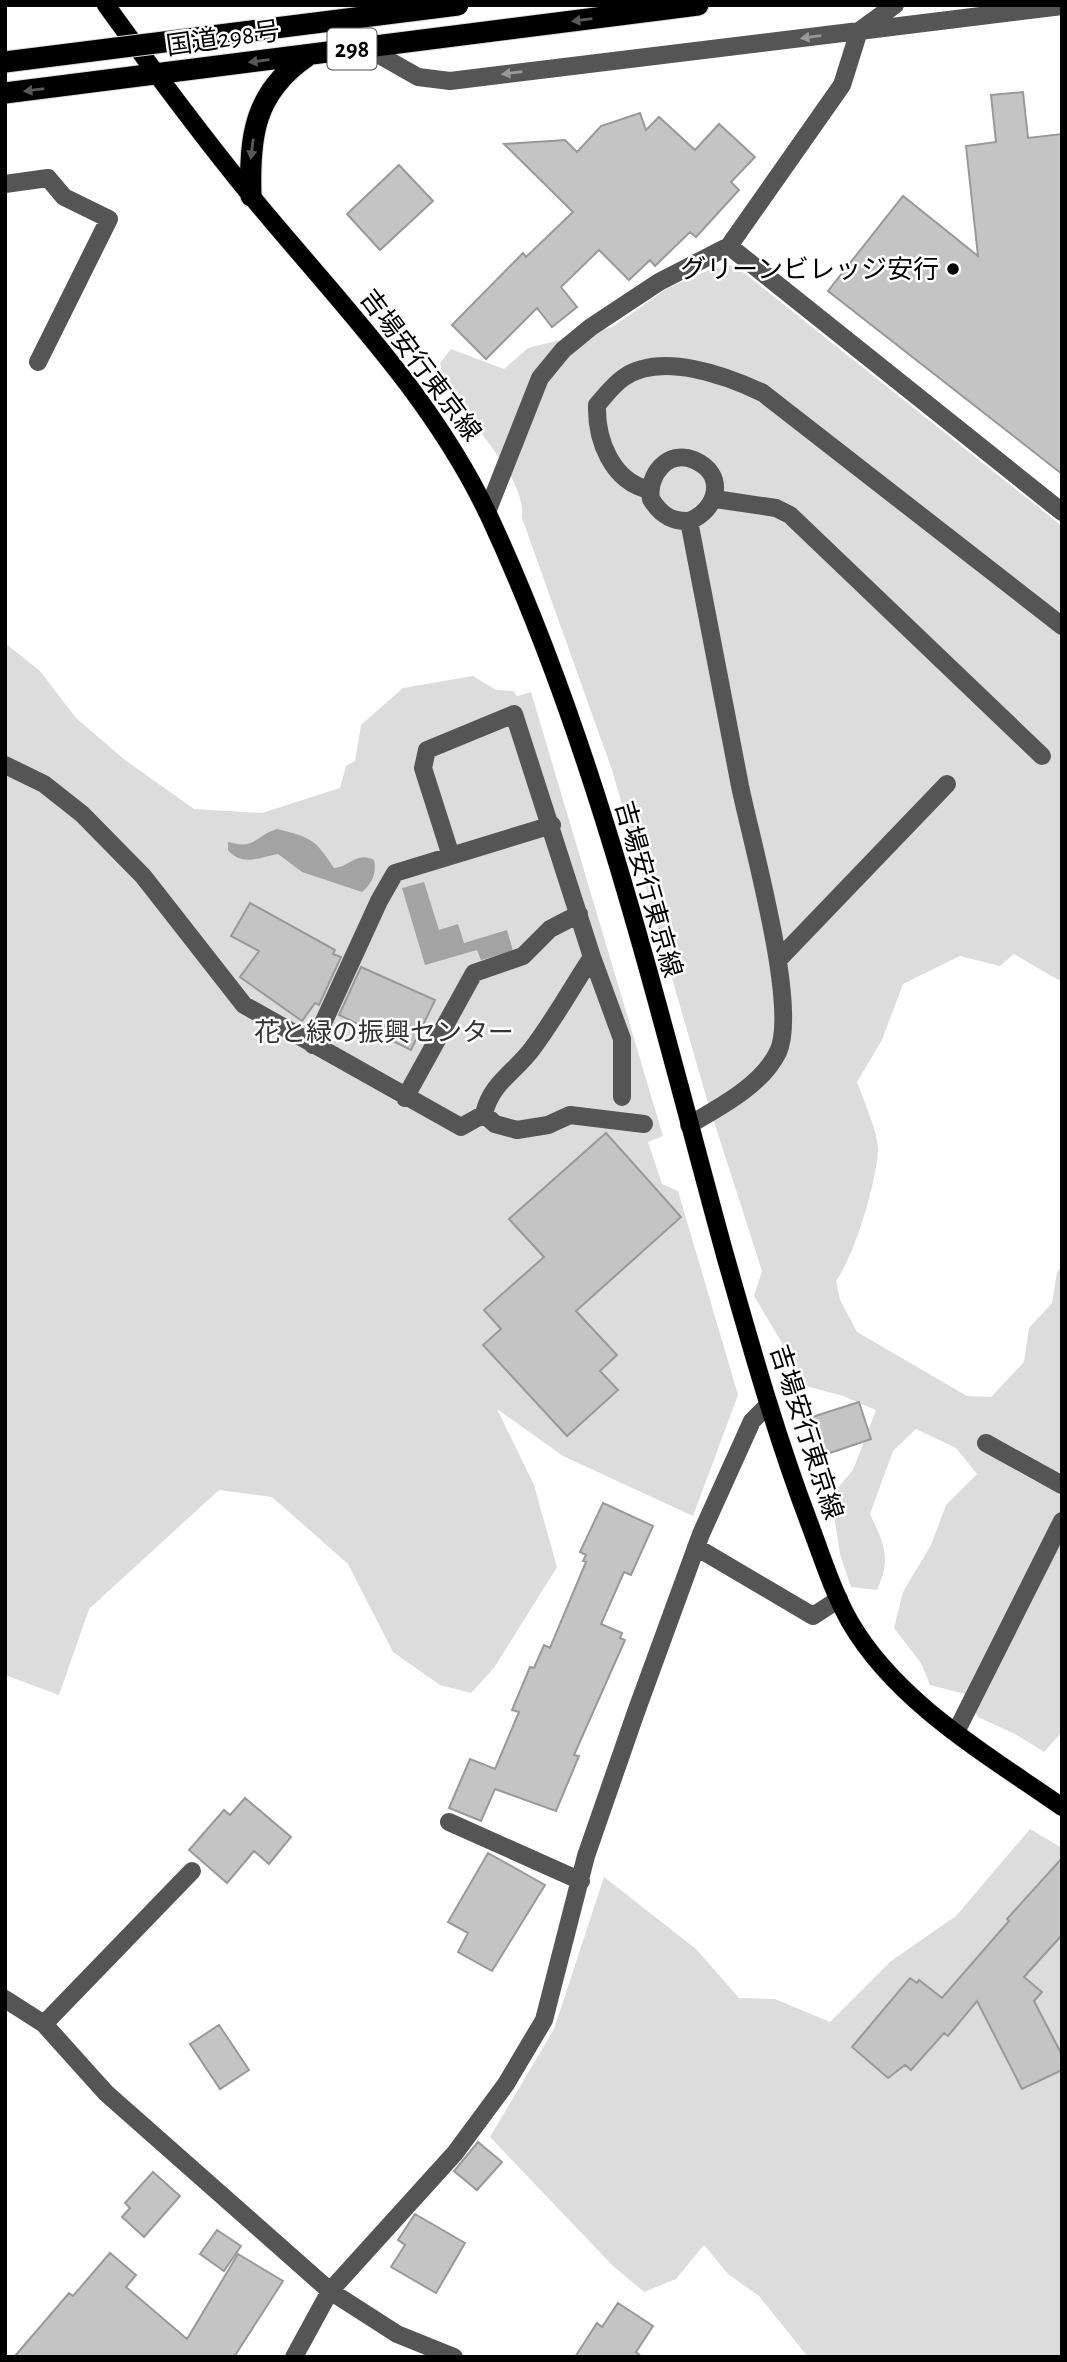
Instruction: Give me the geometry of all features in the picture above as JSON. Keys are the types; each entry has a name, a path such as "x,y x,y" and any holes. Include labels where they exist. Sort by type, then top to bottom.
{"highway":[{"path":"5,62 458,5"},
{"name":"国道298号","path":"5,93 698,5"},
{"path":"251,196 253,134 264,102 282,73 310,54"}],"main road":[{"name":"吉場安行東京線","path":"106,5 251,196 375,341 446,439 488,512 539,633 577,738 690,1125 767,1406 850,1622 882,1664 956,1732 1062,1807"}],"street":[{"path":"488,512 515,448 526,407 540,378 563,349 659,282 729,246 842,85 859,31 895,5"},
{"path":"367,48 418,77 450,81 1062,6"},
{"path":"5,184 48,178 64,197 109,219 38,362"},
{"path":"729,246 1060,507"},
{"path":"650,490 638,487 621,477 596,425 597,405 625,376 650,369 707,370 763,393 1062,626"},
{"path":"683,458 695,460 709,472 715,499 702,516 680,522 663,514 651,499 652,477 663,464 683,458"},
{"path":"715,499 776,508 790,515 1042,756"},
{"path":"689,521 778,960 783,1017 779,1051 763,1074 690,1125"},
{"path":"451,856 423,768 428,750 514,714 552,825 592,957 622,1040 622,1097"},
{"path":"5,765 44,784 82,814 143,876 244,1005 461,1128 484,1114 488,1097 502,1078 531,1051 592,957"},
{"path":"778,960 947,784"},
{"path":"313,1045 379,901 395,873 552,825"},
{"path":"405,1098 474,973 523,956 550,929 579,914"},
{"path":"484,1114 495,1124 517,1130 548,1125 570,1115 644,1124"},
{"path":"294,2357 330,2291 456,2153 506,2084 544,2020 586,1856 636,1712 696,1547 752,1420 767,1406"},
{"path":"986,1443 1062,1485"},
{"path":"956,1732 1062,1521"},
{"path":"696,1547 813,1616 839,1599"},
{"path":"449,1822 581,1881"},
{"path":"44,2024 192,1871"},
{"path":"5,1999 44,2024 106,2093 330,2291 397,2334 454,2357"}],"green space":[{"path":"734,265 1062,526 1062,982 1014,954 1000,966 960,956 903,984 882,1040 857,1082 873,1126 878,1151 863,1218 850,1254 836,1281 840,1300 857,1332 967,1396 991,1397 1024,1362 1029,1328 1052,1303 1057,1272 1062,1267 1062,1732 1044,1752 1015,1734 978,1717 965,1694 930,1685 921,1663 894,1628 903,1592 931,1545 946,1505 977,1474 956,1448 916,1429 893,1451 870,1514 884,1551 882,1579 877,1590 851,1587 840,1554 835,1521 836,1490 853,1470 876,1410 843,1396 802,1385 782,1343 754,1296 762,1271 708,1103 612,770 522,518 520,498 512,479 458,401 440,363 451,349 504,369 528,348 612,327 668,288 711,269"},
{"name":"花と緑の振興センター","path":"5,643 40,671 76,718 125,760 194,809 262,813 340,788 346,766 355,761 361,725 403,688 473,676 496,690 513,691 517,696 531,692 663,1136 648,1142 662,1184 678,1191 738,1395 693,1516 563,1456 497,1409 534,1485 557,1567 494,1668 471,1693 440,1685 393,1652 348,1564 272,1497 219,1490 89,1609 59,1695 5,1675"},
{"path":"1030,1829 1062,1848 1062,2357 808,2357 759,2296 728,2274 704,2245 676,2279 644,2292 613,2266 490,2137 554,2029 604,1877 696,1949 739,1998 775,1999 830,2022 891,1961 956,1916"}],"shaded area":[{"path":"277,829 311,841 334,868 362,857 374,860 375,869 371,882 362,892 302,872 278,854 245,860 228,850 228,842 250,843"},
{"path":"424,882 439,930 458,924 464,943 507,930 513,951 481,960 477,950 425,965 402,888"}],"building":[{"name":"グリーンビレッジ安行","path":"1023,92 1028,138 1062,134 1062,474 828,291 903,196 978,256 966,146 996,142 991,95"},
{"path":"640,113 646,130 659,117 695,150 719,124 755,157 731,182 739,190 696,237 690,232 655,266 650,260 629,280 599,250 561,287 577,307 552,327 537,308 486,359 452,325 523,253 526,257 573,212 504,144 565,140 577,152 601,126"},
{"path":"399,165 433,201 380,250 347,214"},
{"path":"250,903 335,950 333,954 341,957 319,1005 315,1003 302,1021 240,977 259,951 231,936"},
{"path":"361,967 435,1000 411,1050 339,1015"},
{"path":"606,1133 681,1217 576,1311 617,1355 600,1371 618,1390 567,1436 483,1345 501,1329 484,1310 544,1257 509,1219"},
{"path":"859,1402 871,1439 821,1456 809,1418"},
{"path":"603,1503 653,1526 631,1575 624,1572 601,1624 622,1633 620,1638 625,1640 574,1755 579,1756 556,1811 495,1789 481,1821 449,1808 470,1759 495,1769 519,1712 512,1710 530,1667 534,1668 544,1645 550,1648 586,1562 583,1561 586,1555 580,1552"},
{"path":"245,1798 291,1837 269,1864 254,1851 227,1883 189,1850 224,1810 230,1815"},
{"path":"488,1853 545,1885 492,1971 458,1952 468,1933 448,1922"},
{"path":"1062,1858 1062,1935 1024,1977 1042,1992 1034,2001 1062,2055 1062,2070 1022,2089 977,2001 948,2036 944,2033 911,2070 905,2065 888,2078 852,2047 910,1978 917,1983 919,1980 942,1998"},
{"path":"219,2025 249,2070 220,2089 190,2044"},
{"path":"478,2142 502,2162 477,2190 454,2171"},
{"path":"153,2172 180,2196 144,2237 122,2217 130,2208 125,2203"},
{"path":"415,2214 465,2243 436,2293 391,2267 405,2245 398,2240"},
{"path":"217,2230 241,2246 224,2271 200,2254"},
{"path":"110,2253 136,2275 126,2287 187,2339 238,2254 283,2281 234,2357 14,2357 69,2293 73,2296"},
{"path":"618,2303 653,2326 636,2352 642,2357 575,2357 597,2323 602,2327"}],"place":[{"name":"グリーンビレッジ安行","path":"953,269"}]}
